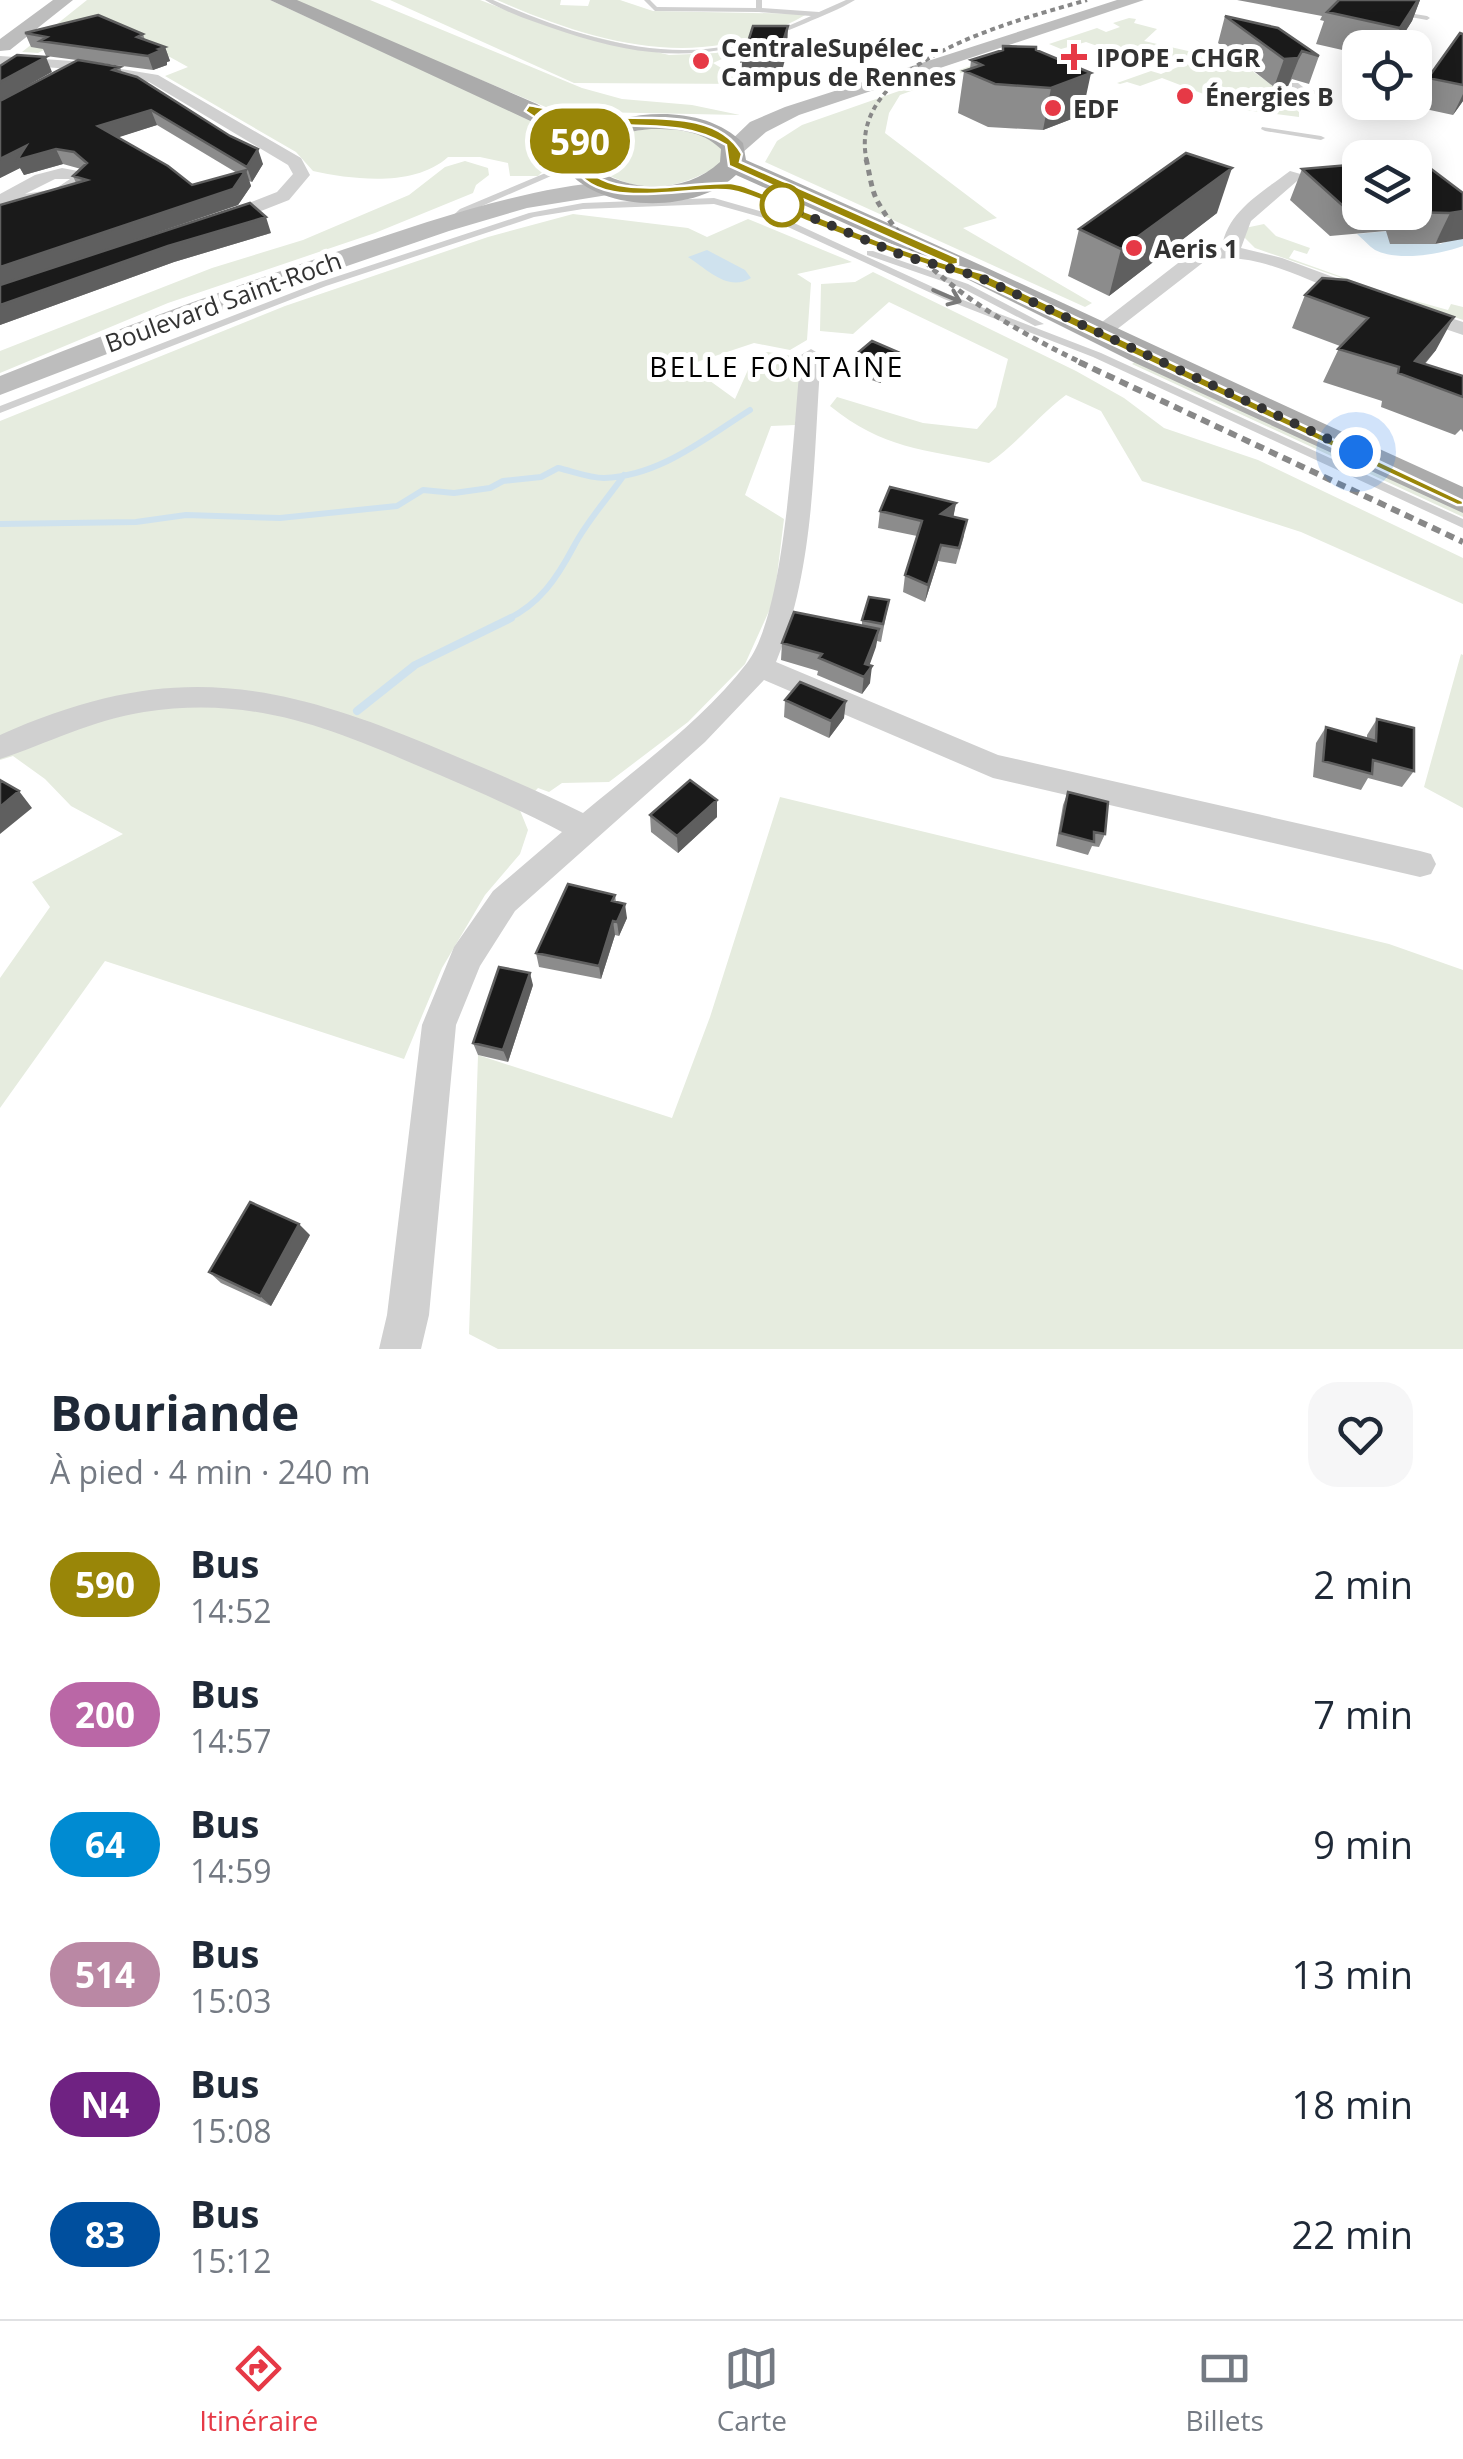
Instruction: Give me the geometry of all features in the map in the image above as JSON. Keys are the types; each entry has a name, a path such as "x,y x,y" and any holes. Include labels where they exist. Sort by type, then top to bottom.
{"main road":[{"path":"1,53 64,0"},
{"path":"280,0 563,127 592,180 612,188 663,195 732,187 904,256 977,276"},
{"path":"663,195 708,183 758,127 792,112 1135,0"},
{"path":"529,109 638,123 688,124 736,124 792,112"},
{"path":"580,154 600,133 638,123"},
{"path":"688,124 718,134 734,156 953,261 1099,344 1463,501"},
{"name":"Boulevard Saint-Roch","path":"0,386 208,305 449,223 548,184 580,154"},
{"name":"Boulevard Saint-Roch","path":"449,223 562,192 612,188"}],"street":[{"path":"1,53 82,61 152,78 295,162 302,174 283,196 209,224"},
{"path":"54,82 82,61"},
{"path":"1231,251 1230,238 1246,214 1296,175"},
{"path":"1099,344 1198,257 1231,251 1463,329"},
{"path":"400,1349 408,1315 438,1025 466,958 504,901 582,828 694,734 760,667 780,621 789,583 811,354"},
{"path":"760,667 993,766 1420,864"},
{"path":"0,748 66,718 102,709 159,700 252,698 298,707 347,724 535,802 582,828"}],"lane":[{"path":"488,0 570,30 682,53 738,46 852,0"},
{"path":"647,0 655,9 819,14"},
{"path":"759,0 759,10"},
{"path":"1379,10 1427,18"},
{"path":"1294,85 1306,93 1332,91"},
{"path":"1265,129 1324,134 1300,125"},
{"path":"0,410 322,284 516,220 562,207 663,195 725,202 964,286 1099,344 1463,524"},
{"path":"827,240 947,297 1099,344"}],"shaded area":[{"path":"87,0 270,0 551,129 557,149 538,176 510,176 508,163 480,157 448,157 419,173 384,179 313,171 296,152 165,76 188,67 103,20 38,53 22,52"},
{"path":"290,0 370,0 582,88 622,99 692,105 740,115 585,115 548,108"},
{"path":"390,0 480,0 542,24 669,55 716,53 760,42 713,63 748,84 574,83"},
{"path":"497,0 561,0 560,5 588,6 590,0 620,0 653,11 807,14 768,32 691,48 613,40 574,30"},
{"path":"1129,18 1157,29 1144,41 1241,63 1289,97 1282,98 1299,112 1299,117 1245,110 1162,78 1140,86 1120,84 1117,83 1151,71 1161,74 1178,67 1151,57 1139,61 1086,42 1061,49 1049,44 1097,28 1106,32 1120,27 1113,23"},
{"path":"979,63 986,64 900,95 889,113 885,133 997,218 963,228 1092,303 1085,307 765,162 777,141 802,125"},
{"path":"659,127 706,135 723,148 722,164 687,181 655,187 623,182 589,164 591,148 611,135"},
{"path":"465,161 488,168 489,175 476,185 473,193 375,233 168,303 0,373 0,351 212,268 303,240 409,195 445,167"},
{"path":"573,214 688,228 707,237 748,219 852,262 797,274 811,283 807,340 790,350 754,343 688,365 735,399 755,354 768,352 804,358 795,425 771,426 745,495 784,519 774,600 745,664 688,722 609,782 562,783 549,792 538,788 519,808 528,830 520,854 485,895 442,968 404,1059 105,961 0,1108 0,978 50,907 32,882 123,834 71,806 45,779 13,756 0,760 0,421 285,306 488,237"},
{"path":"1264,224 1276,236 1310,248 1307,254 1294,250 1289,258 1387,293 1448,310 1451,304 1463,307 1463,320 1255,248 1244,237 1245,228"},
{"path":"873,272 1076,371 1124,398 1164,428 1258,460 1463,558 1463,604 1301,532 1142,481 1101,411 1066,395 989,463 905,445 868,431 830,406 837,397 923,423 977,429 996,407 1008,359 889,302 853,334 820,331 821,284 855,282"},
{"path":"1138,359 1463,508 1463,517 1132,364"},
{"path":"1463,655 1463,808 1424,787"},
{"path":"780,797 1389,944 1463,970 1463,1349 498,1349 469,1334 478,1055 672,1118 710,1017"}],"water":[{"path":"1414,230 1390,242 1440,244 1463,236 1463,246 1431,254 1396,256 1375,250 1357,234"},
{"path":"707,250 745,270 751,278 743,282 726,281 688,257"}],"building":[{"path":"1339,0 1418,0 1400,28 1327,12"},
{"path":"98,15 143,34 137,37 165,47 148,56 40,41 47,37 25,33"},
{"path":"1225,16 1278,28 1319,56 1302,51 1298,58 1284,59"},
{"path":"753,26 788,26 781,48 742,61"},
{"path":"1463,34 1463,85 1432,79 1432,72"},
{"path":"1003,46 1036,47 1091,73 1051,88 995,84 964,71 982,65 971,60 1003,50"},
{"path":"17,55 46,57 0,82 0,66"},
{"path":"78,60 120,67 113,70 137,77 230,136 258,149 247,167 151,110 98,126 168,166 192,185 246,170 233,189 0,267 0,205 87,180 73,176 87,163 74,152 56,149 17,160 26,146 0,159 0,101"},
{"path":"1186,153 1232,168 1121,249 1079,229"},
{"path":"1342,166 1342,205 1302,169"},
{"path":"1432,170 1463,193 1463,211 1432,213"},
{"path":"250,203 266,217 168,246 0,305 0,285"},
{"path":"1322,278 1347,280 1454,317 1415,361 1463,376 1463,397 1398,373 1399,367 1338,349 1368,318 1305,295"},
{"path":"872,341 898,352 882,366 854,356"},
{"path":"890,487 956,503 941,514 967,520 959,548 941,545 928,585 905,575 922,521 880,511"},
{"path":"869,597 889,600 883,624 862,620"},
{"path":"794,612 879,629 865,664 872,666 864,677 819,658 822,654 782,643"},
{"path":"800,682 846,701 831,721 785,700"},
{"path":"1377,719 1414,728 1414,771 1373,760 1372,774 1323,761 1326,727 1376,741"},
{"path":"0,780 19,791 0,807"},
{"path":"690,780 717,800 677,836 650,815"},
{"path":"1068,792 1108,802 1105,834 1094,832 1094,842 1060,833"},
{"path":"568,884 615,895 612,901 625,904 617,922 613,921 599,966 536,953"},
{"path":"499,967 530,973 503,1050 473,1043"},
{"path":"250,1202 299,1224 260,1296 209,1272"}],"waterway":[{"path":"623,476 681,454 750,410"},
{"path":"0,524 136,522 186,515 280,518 397,506 423,490 454,493 490,488 503,481 541,477 558,468 598,478 623,476"},
{"path":"506,620 529,606 546,589 623,476"},
{"path":"357,711 415,665 511,618"}],"railway":[{"path":"867,162 867,127 882,97 908,72 982,33 1087,0"},
{"path":"866,159 879,204 897,231 943,278 997,317 1084,364"},
{"path":"1079,362 1463,542"}],"bus line":[{"name":"590","path":"953,261 734,164 736,154 730,143 709,130 688,124 602,120 529,109 563,127 583,145 576,156 579,168 601,184 651,193 732,187 904,256 977,276 1463,501"}],"place":[{"name":"IPOPE - CHGR","path":"1074,57"},
{"name":"CentraleSupélec - Campus de Rennes","path":"701,61"},
{"name":"Énergies B","path":"1185,96"},
{"name":"EDF","path":"1053,108"},
{"name":"Aeris 1","path":"1134,248"}],"district":[{"name":"BELLE FONTAINE","path":"777,366"}],"route":[{"path":"782,205 779,204 904,256 977,276 1356,452"}]}
